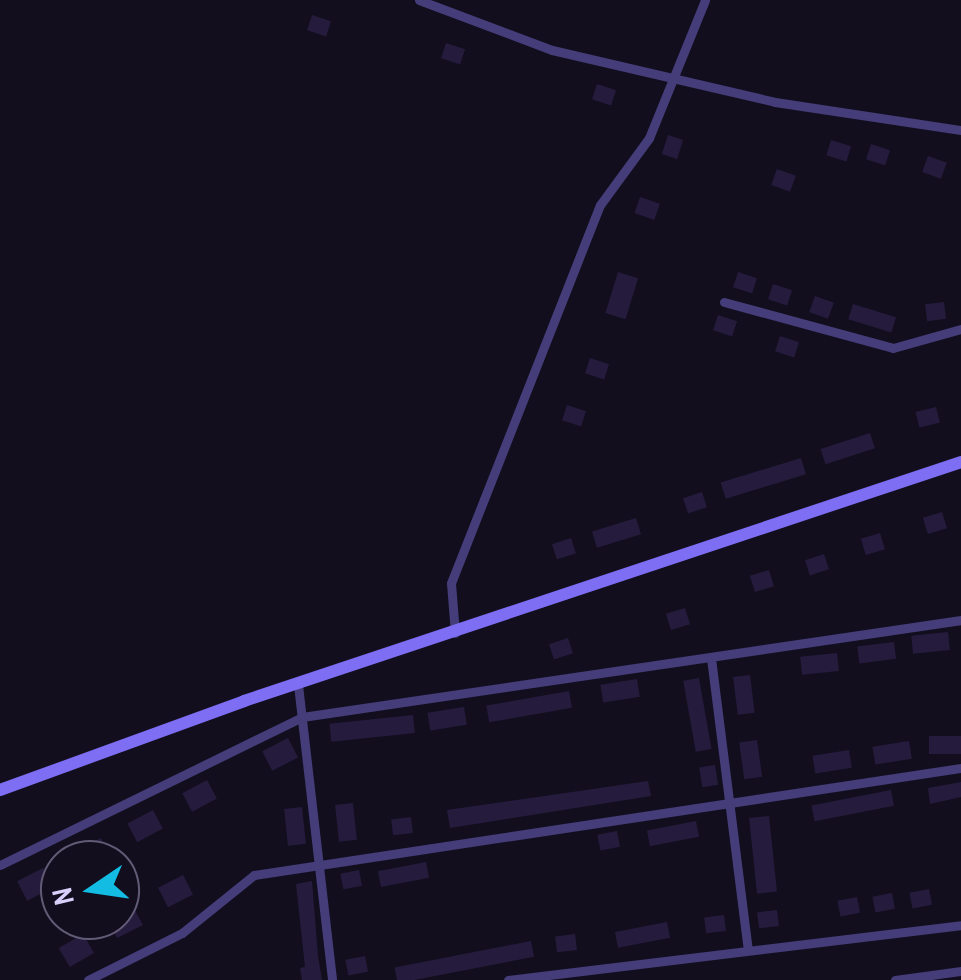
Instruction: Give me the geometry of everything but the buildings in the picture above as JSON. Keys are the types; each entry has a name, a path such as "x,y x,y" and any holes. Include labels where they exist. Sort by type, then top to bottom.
{"main road":[{"path":"0,790 298,685 961,462"}],"street":[{"path":"419,0 552,50 775,102 961,130"},
{"path":"456,633 451,584 600,204 648,138 705,0"},
{"path":"724,302 893,348 961,329"},
{"path":"0,866 302,717 961,620"},
{"path":"711,658 733,802 748,950"},
{"path":"298,685 322,864 332,980"},
{"path":"88,980 182,933 254,874 961,768"},
{"path":"508,980 961,925"},
{"path":"895,980 961,971"}]}
